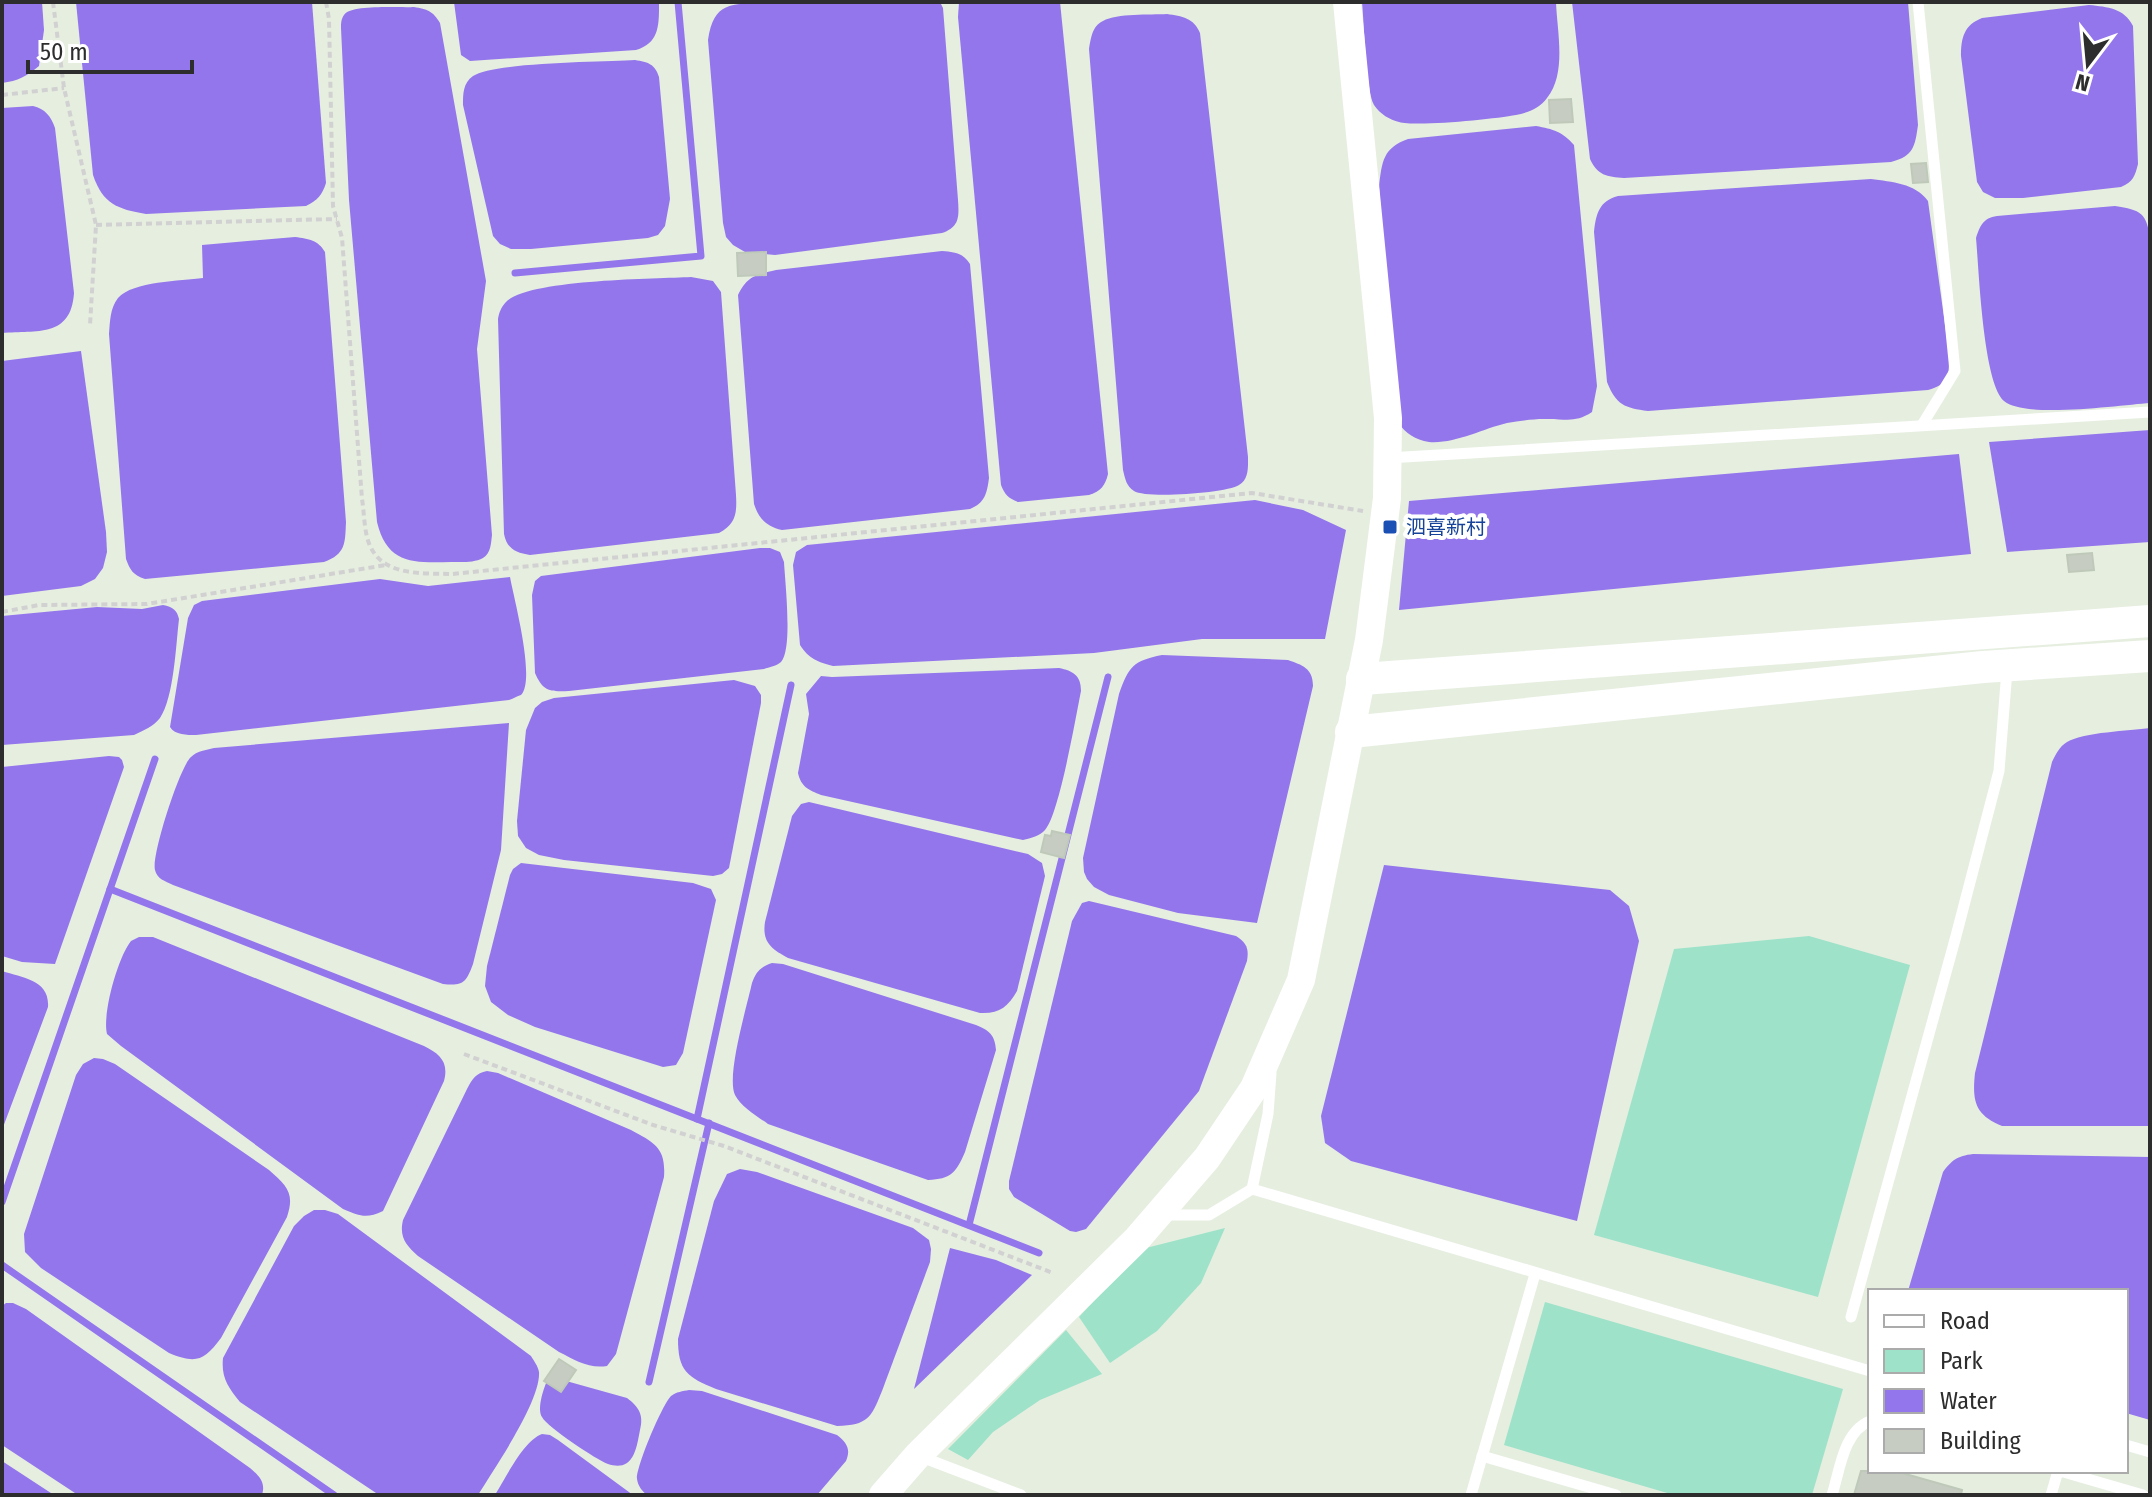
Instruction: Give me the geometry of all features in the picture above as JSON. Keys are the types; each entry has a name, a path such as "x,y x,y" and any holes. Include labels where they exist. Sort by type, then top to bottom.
{"main road":[{"path":"1362,679 2150,621"},
{"path":"1351,732 2008,666 2150,656"}],"street":[{"path":"883,1495 918,1455 1137,1239 1207,1158 1254,1088 1301,980 1362,679 1385,515 1388,418 1347,2"}],"lane":[{"path":"1918,2 1955,371 1922,425"},
{"path":"1387,458 2150,412"},
{"path":"1851,1317 1999,771 2008,666"},
{"path":"1158,1215 1209,1215 1252,1189 1268,1114 1273,1044"},
{"path":"1252,1189 1868,1370"},
{"path":"1471,1495 1535,1274"},
{"path":"1832,1495 1852,1433 1868,1422"},
{"path":"2128,1446 2150,1452"},
{"path":"918,1455 1021,1495"},
{"path":"1482,1456 1616,1495"},
{"path":"2051,1495 2058,1473"},
{"path":"2066,1473 2143,1495"}],"path":[{"path":"53,2 64,88 96,225 90,325"},
{"path":"326,2 329,19 333,206 342,238 362,499 367,536 373,553 386,565"},
{"path":"2,95 64,88"},
{"path":"96,225 337,219"},
{"path":"2,612 39,605 147,604 386,565 410,572 452,574 1252,493 1385,515"},
{"path":"464,1054 653,1125 724,1146 1053,1273"}],"green space":[{"path":"1809,936 1910,965 1818,1297 1594,1235 1674,949"},
{"path":"1225,1228 1201,1283 1157,1331 1110,1363 1079,1317 1142,1249"},
{"path":"1545,1302 1843,1389 1812,1495 1674,1495 1504,1445"},
{"path":"1066,1330 1102,1374 1040,1400 993,1432 968,1460 948,1449"}],"water":[{"path":"2,2 42,2 44,30 39,66 22,78 2,83"},
{"path":"76,2 312,2 326,183 319,197 306,206 146,214 112,204 101,193 93,175"},
{"path":"454,2 659,2 659,18 654,38 636,50 470,61 461,55"},
{"path":"766,2 940,2 943,8 958,206 957,220 952,228 942,233 775,255 745,252 726,237 708,40 715,18 726,7"},
{"path":"959,2 1060,2 1108,474 1102,488 1089,495 1018,502 1007,496 1001,485"},
{"path":"1362,2 1556,2 1559,64 1553,88 1541,105 1516,115 1438,123 1392,120 1376,108 1371,97"},
{"path":"1572,2 1908,2 1918,125 1914,144 1904,157 1891,162 1624,178 1603,174 1590,159"},
{"path":"2089,5 2120,12 2133,26 2138,164 2133,178 2121,187 2023,198 1995,198 1983,192 1977,182 1961,56 1965,33 1971,24 1982,18"},
{"path":"414,7 429,11 440,23 486,281 477,349 492,535 488,553 472,561 425,562 404,558 387,546 377,522 349,200 341,23 344,15 356,9"},
{"path":"1167,14 1191,21 1200,33 1248,465 1245,480 1232,488 1154,495 1131,489 1123,470 1089,49 1094,29 1109,18"},
{"path":"635,60 650,64 659,77 670,199 665,226 658,235 648,238 531,249 511,249 500,244 493,236 463,105 467,82 484,71 503,68"},
{"path":"33,106 47,114 55,128 74,293 71,308 59,325 39,331 2,333 2,108"},
{"path":"1536,126 1557,132 1574,145 1597,386 1592,412 1574,419 1507,423 1449,441 1419,440 1398,423 1379,187 1385,157 1393,147 1408,139"},
{"path":"1871,179 1910,187 1928,201 1949,354 1947,378 1941,385 1928,390 1648,411 1627,407 1614,396 1607,382 1594,232 1597,214 1607,201 1618,196"},
{"path":"2115,206 2137,211 2149,230 2150,403 2052,410 2015,406 2004,401 1991,372 1983,324 1976,238 1981,226 1997,216"},
{"path":"295,237 313,241 325,252 346,522 343,547 337,555 324,562 145,579 132,572 126,559 109,334 113,306 125,292 135,288 203,278 202,245"},
{"path":"942,251 958,254 970,264 989,478 982,501 970,509 782,530 767,524 754,504 738,295 745,283 753,277 776,270"},
{"path":"691,277 713,281 721,292 736,495 736,513 732,522 719,533 530,555 513,549 504,534 498,319 503,306 519,294 539,289"},
{"path":"81,351 106,532 107,552 103,568 95,579 81,586 2,596 2,361"},
{"path":"2150,430 2150,542 2007,552 1989,442"},
{"path":"1959,454 1971,554 1399,610 1409,501"},
{"path":"1255,500 1303,510 1346,530 1325,639 1202,639 1094,653 833,666 814,659 800,645 793,565 796,552 807,545"},
{"path":"760,548 780,552 784,562 787,644 781,662 764,669 569,691 548,689 538,679 535,673 532,595 535,581 541,576"},
{"path":"510,577 525,657 525,687 521,695 509,700 196,735 178,733 170,727 188,618 194,605 202,601 380,579 428,586"},
{"path":"163,605 174,609 179,619 168,698 165,709 154,724 134,735 2,745 2,616 97,607 142,609"},
{"path":"1162,655 1288,660 1302,666 1311,675 1313,686 1257,923 1178,913 1109,895 1094,887 1084,872 1083,858 1119,694 1133,666"},
{"path":"1059,668 1075,675 1080,681 1081,691 1056,805 1041,834 1023,840 821,795 806,787 799,778 809,714 806,694 821,676"},
{"path":"734,680 755,686 761,695 761,703 729,868 722,874 713,876 564,860 539,855 526,848 518,836 517,821 526,730 535,708 542,702 554,698"},
{"path":"509,723 501,850 473,964 466,979 459,984 443,984 173,885 156,873 157,848 174,793 186,764 199,752 214,748"},
{"path":"2150,728 2150,1126 2002,1126 1986,1117 1977,1106 1975,1073 2052,762 2062,746 2075,739"},
{"path":"119,757 124,767 55,964 22,962 2,956 2,767"},
{"path":"809,802 1028,854 1042,863 1045,876 1017,991 1006,1005 998,1011 980,1013 788,958 772,948 766,940 765,922 792,816 801,804"},
{"path":"521,863 693,883 711,889 716,900 683,1053 676,1065 663,1067 535,1027 508,1015 491,1002 485,986 487,966 510,875"},
{"path":"1384,865 1610,890 1629,906 1639,941 1577,1221 1351,1161 1325,1143 1321,1116"},
{"path":"1089,901 1236,936 1245,944 1248,957 1199,1091 1086,1229 1076,1232 1014,1197 1009,1181 1072,921 1082,903"},
{"path":"139,937 153,937 424,1046 439,1056 445,1069 444,1081 383,1211 363,1216 343,1209 107,1034 107,1013 116,972 131,941"},
{"path":"772,963 976,1025 990,1034 996,1050 965,1152 952,1174 928,1180 768,1124 741,1103 733,1086 738,1040 754,979 761,968"},
{"path":"2,971 40,986 45,991 48,1007 2,1130"},
{"path":"94,1058 115,1064 269,1170 288,1190 290,1202 287,1217 221,1338 210,1352 199,1358 186,1359 169,1353 41,1268 25,1252 24,1234 76,1075 83,1064"},
{"path":"487,1071 631,1130 653,1143 661,1153 664,1177 616,1354 607,1366 588,1365 559,1352 418,1256 404,1240 403,1220 469,1085 477,1075"},
{"path":"1963,1156 2150,1157 2150,1420 2128,1414 2128,1289 1909,1289 1943,1172 1955,1159"},
{"path":"740,1169 757,1172 913,1228 929,1240 930,1262 878,1400 871,1414 862,1422 837,1426 716,1389 698,1381 682,1366 678,1339 714,1201 727,1174"},
{"path":"314,1210 338,1214 531,1356 536,1364 538,1385 533,1400 478,1495 379,1495 240,1402 229,1386 224,1376 223,1358 294,1226"},
{"path":"950,1248 996,1260 1032,1275 914,1389"},
{"path":"6,1303 26,1309 250,1468 262,1483 262,1495 78,1495 2,1445 2,1306"},
{"path":"559,1379 627,1398 637,1408 641,1425 635,1453 627,1463 615,1466 602,1461 546,1422 540,1409 544,1389 547,1381"},
{"path":"689,1390 702,1391 837,1435 847,1446 846,1461 817,1495 647,1495 637,1479 650,1436 671,1396"},
{"path":"542,1434 558,1440 633,1495 495,1495 528,1444"},
{"path":"2,1461 54,1495 2,1495"}],"building":[{"path":"1571,99 1573,122 1550,123 1549,100"},
{"path":"1926,163 1928,182 1913,183 1911,164"},
{"path":"766,252 766,275 738,276 737,253"},
{"path":"2092,553 2094,570 2069,572 2067,555"},
{"path":"1052,831 1070,835 1064,858 1041,852 1045,835 1051,836"},
{"path":"559,1359 576,1370 561,1392 544,1381"},
{"path":"1861,1471 1902,1473 1962,1490 1961,1495 1854,1495"}],"waterway":[{"path":"515,273 701,256 678,2"},
{"path":"969,1225 1108,677"},
{"path":"697,1119 791,685"},
{"path":"2,1202 155,759"},
{"path":"110,889 1039,1253"},
{"path":"649,1382 709,1123"},
{"path":"2,1265 334,1495"}],"place":[{"name":"泗喜新村","path":"1390,527"}]}
